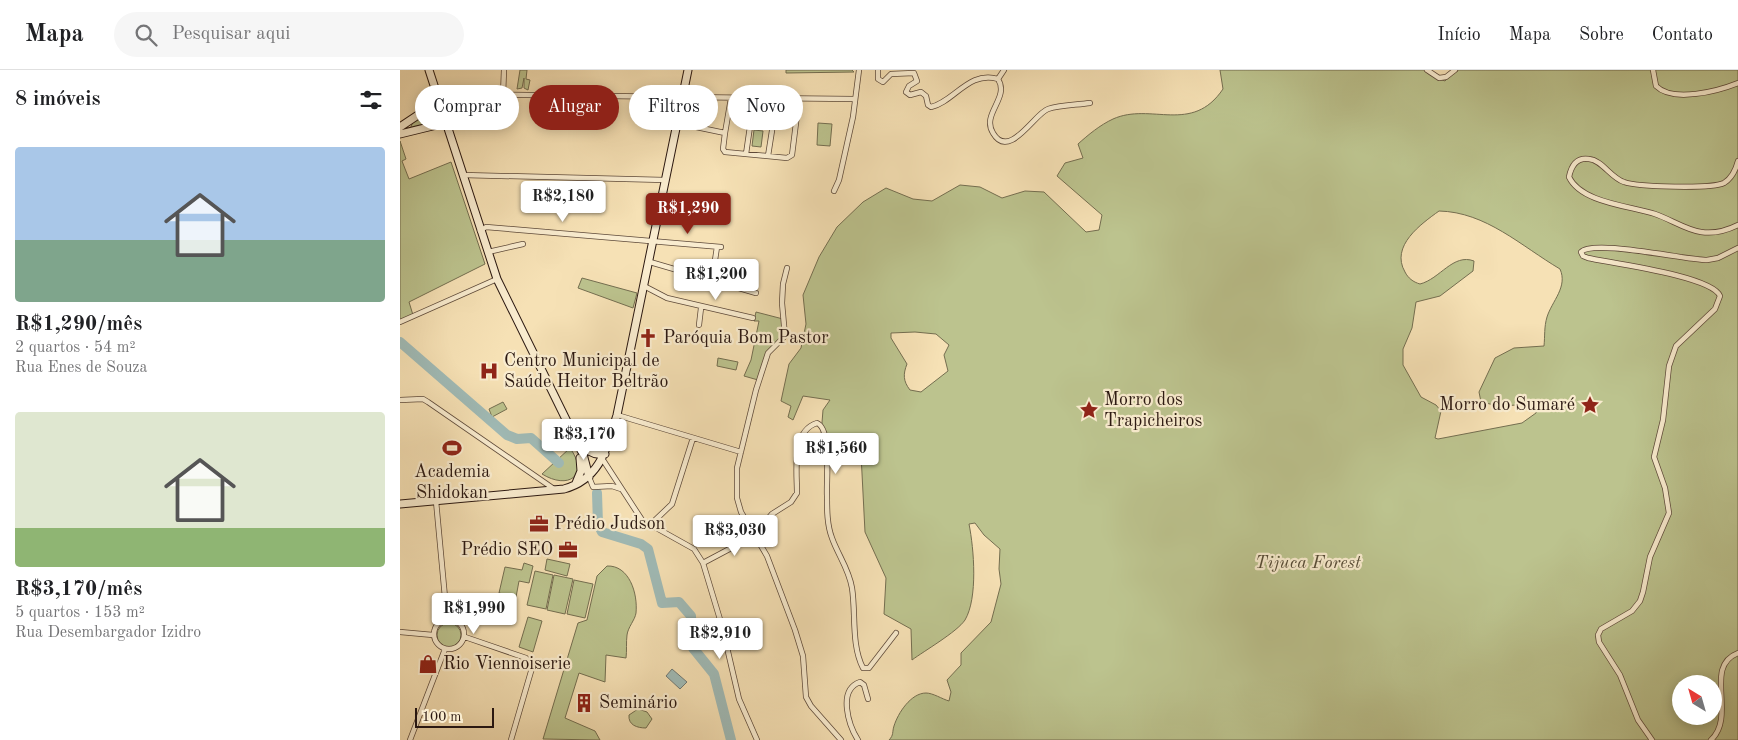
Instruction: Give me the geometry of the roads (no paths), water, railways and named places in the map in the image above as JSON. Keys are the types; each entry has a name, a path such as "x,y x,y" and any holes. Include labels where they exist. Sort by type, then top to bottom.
{"street":[{"path":"429,70 434,85"},
{"path":"504,70 504,85"},
{"path":"685,85 688,70"},
{"path":"834,190 839,180 853,117 854,99 860,70"},
{"path":"878,70 878,79 883,82 891,74 914,73 917,80 909,86 906,92 910,95 921,92 925,94 928,105 931,107 963,85 977,78 991,76 998,79 1000,98 990,117 990,126 996,137 1007,141 1023,133 1047,109 1090,103"},
{"path":"998,79 1004,70"},
{"path":"1427,70 1439,78 1446,77 1455,70"},
{"path":"1653,70 1656,86 1666,94 1704,92 1738,83"},
{"path":"519,95 629,96"},
{"path":"803,99 854,99"},
{"path":"400,128 415,116"},
{"path":"728,116 723,151 787,158 792,155 795,130"},
{"path":"400,134 415,130"},
{"path":"448,130 497,278 582,454 593,487 612,486 621,489"},
{"path":"400,504 556,490 573,486 589,477 604,457 617,415 676,130"},
{"path":"711,130 725,133"},
{"path":"746,154 749,130"},
{"path":"768,156 773,130"},
{"path":"1738,161 1731,177 1725,182 1710,187 1633,185 1615,179 1594,160 1589,159 1576,162 1571,167 1569,177 1580,190 1593,197 1611,204 1653,213 1699,232 1713,233 1738,225"},
{"path":"463,175 666,180"},
{"path":"480,231 486,227 719,247 712,280"},
{"path":"488,252 523,244"},
{"path":"1652,740 1638,720 1620,675 1599,642 1598,635 1601,629 1637,606 1643,592 1650,557 1669,514 1665,488 1654,457 1663,420 1669,366 1676,346 1715,310 1720,296 1718,292 1710,287 1684,278 1633,265 1597,260 1584,256 1581,252 1590,248 1707,260 1718,258 1738,248"},
{"path":"650,262 756,293"},
{"path":"787,268 783,284 782,303 785,336 768,353 741,452 735,483 741,512 767,556 800,643 806,697 811,706 841,740"},
{"path":"400,322 497,278"},
{"path":"644,286 667,298 702,308 753,318"},
{"path":"699,325 702,308"},
{"path":"400,400 423,399 543,484 556,490"},
{"path":"617,415 741,452"},
{"path":"703,562 754,534 772,514 795,498 797,493 798,450 801,438 810,425 821,424 825,432 827,444 828,520 832,538 846,566 852,584 856,639 863,668 870,668 896,633"},
{"path":"573,436 592,452 604,457 636,513 650,526 694,549 703,562 722,626 739,699 757,740"},
{"path":"573,436 579,453 582,471 578,481 573,486"},
{"path":"650,526 672,504 693,438"},
{"path":"436,501 447,619"},
{"path":"433,635 438,625 447,619 452,619 460,624 465,637"},
{"path":"400,632 433,635"},
{"path":"433,635 437,644 445,649 460,646 465,637"},
{"path":"465,637 529,660 532,668 511,740"},
{"path":"410,740 445,649"},
{"path":"1711,740 1716,735 1723,714 1721,672 1726,662 1738,653"},
{"path":"858,740 849,722 847,705 848,696 855,684 858,682 864,685 868,700"}],"water":[{"path":"672,669 687,682 680,689 666,676"}],"waterway":[{"path":"400,342 507,435 517,439 531,438 559,463"},
{"path":"597,493 598,524 602,532 641,544 648,549 662,603 679,602 691,616 693,648 714,674 731,740"}],"place":[{"name":"Paróquia Bom Pastor","path":"648,338"},
{"name":"Centro Municipal de Saúde Heitor Beltrão","path":"489,371"},
{"name":"Morro do Sumaré","path":"1590,405"},
{"name":"Morro dos Trapicheiros","path":"1089,410"},
{"name":"Academia Shidokan","path":"452,448"},
{"name":"Prédio Judson","path":"539,524"},
{"name":"Prédio SEO","path":"568,550"},
{"name":"Rio Viennoiserie","path":"428,664"},
{"name":"Seminário","path":"584,703"}],"park label":[{"name":"Tijuca Forest","path":"1308,563"}]}
